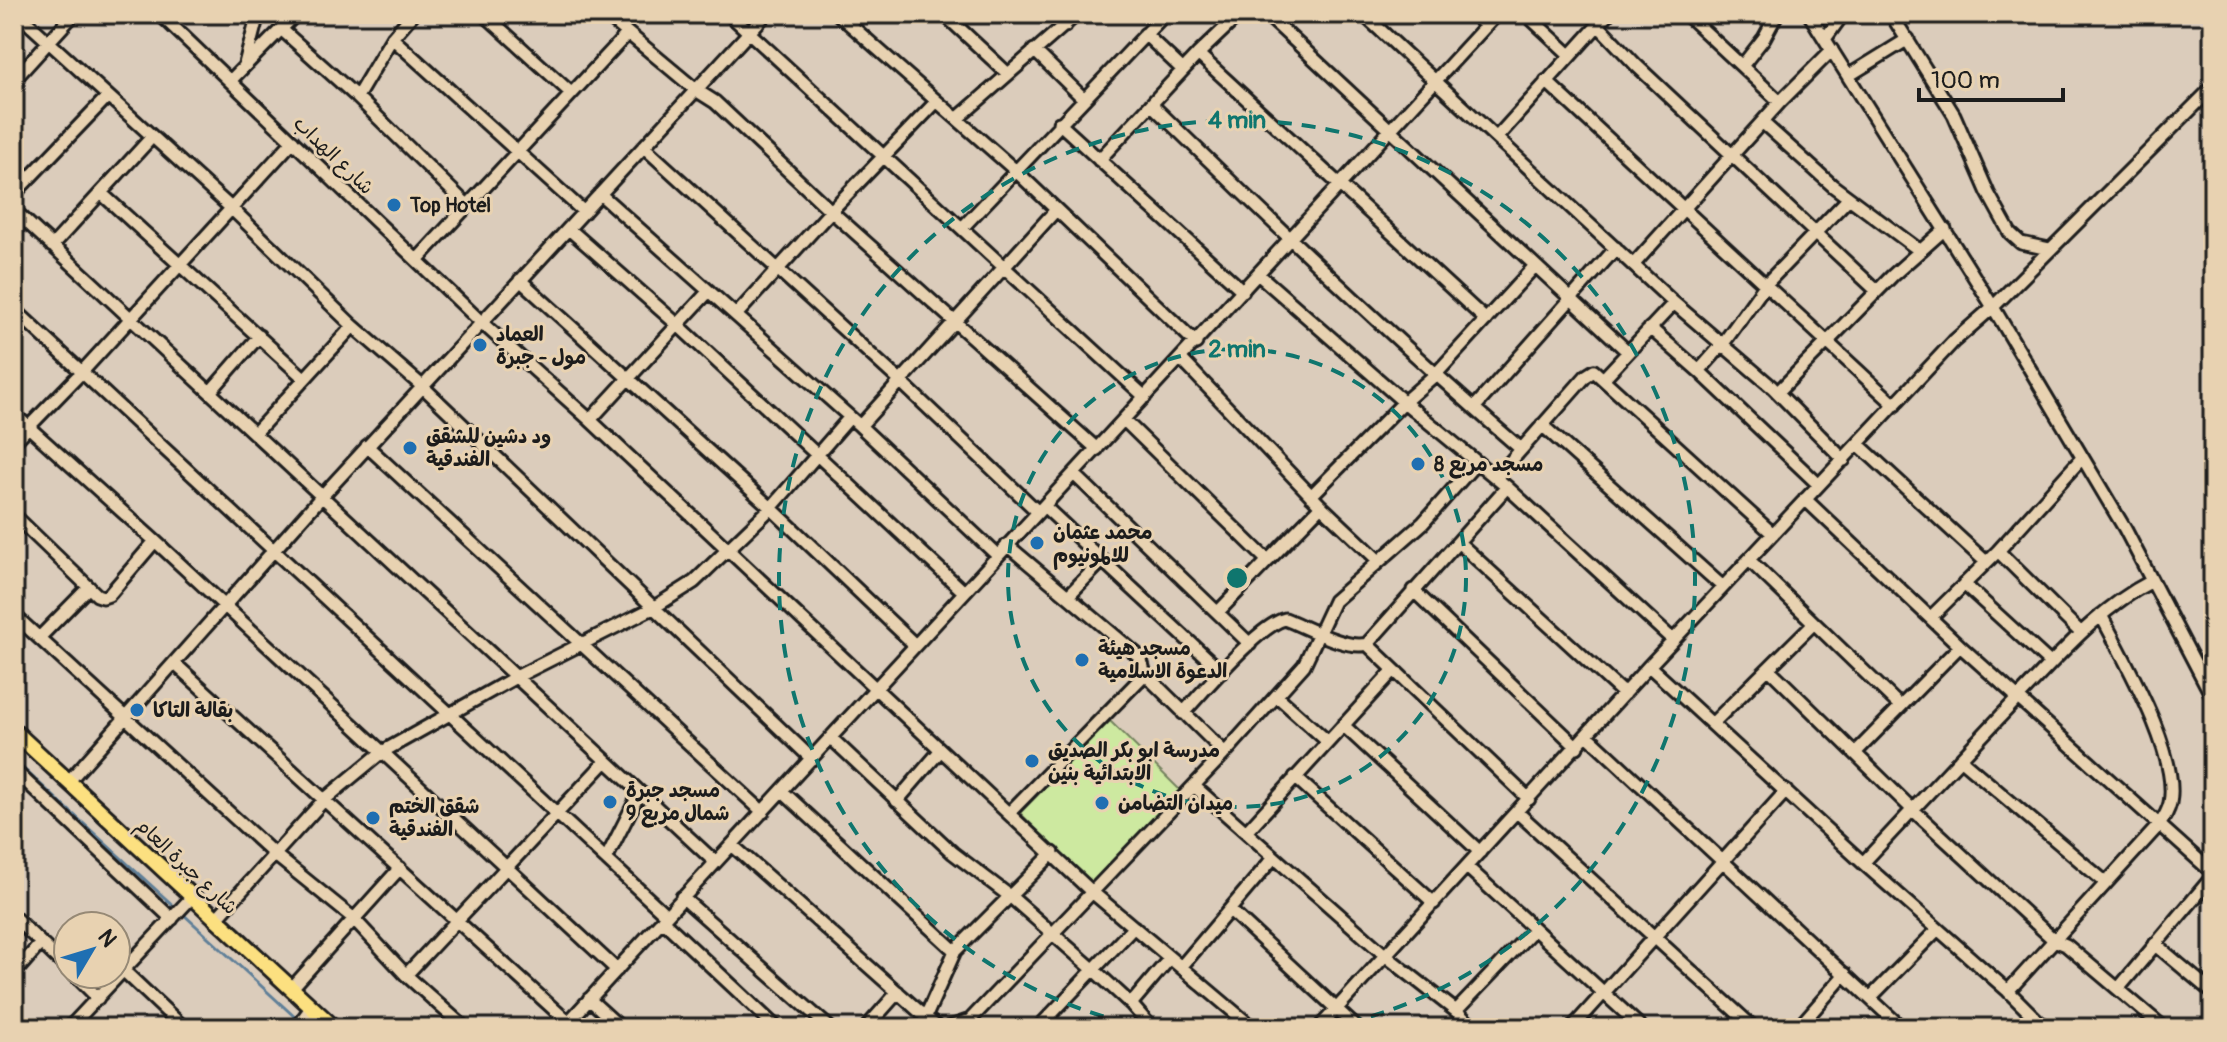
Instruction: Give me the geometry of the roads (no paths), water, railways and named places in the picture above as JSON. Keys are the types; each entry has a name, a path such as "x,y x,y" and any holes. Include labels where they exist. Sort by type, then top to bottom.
{"main road":[{"name":"شارع جبرة العام","path":"14,731 334,1028"}],"street":[{"path":"18,14 231,208 353,326 422,386 812,759"},
{"path":"14,79 74,14"},
{"name":"شارع الهداب","path":"160,14 481,322 590,420 940,751 1092,892 1253,1028"},
{"path":"244,67 258,14"},
{"path":"231,80 296,14"},
{"path":"357,97 392,38 413,14"},
{"path":"484,14 571,93"},
{"path":"605,14 696,90 715,102 831,211 1097,449"},
{"path":"729,14 1145,397"},
{"path":"69,781 367,446 766,14"},
{"path":"838,14 1016,171 1196,343"},
{"path":"944,14 1007,73"},
{"path":"1052,14 1065,26"},
{"path":"957,119 1077,14"},
{"path":"963,227 1165,14"},
{"path":"1099,160 1198,54 1240,14"},
{"path":"1266,14 1628,352"},
{"path":"1363,14 1498,136 1674,303 1778,392 1844,460"},
{"path":"1474,14 1486,26"},
{"path":"174,663 400,868 566,1025 1497,14"},
{"path":"1526,14 1570,55"},
{"path":"1498,136 1608,14"},
{"path":"1686,14 1780,102"},
{"path":"1742,66 1764,38 1777,14"},
{"path":"1809,14 1993,307 2125,529 2213,698"},
{"path":"1825,39 1843,14"},
{"path":"1891,14 1954,115 1988,193 2010,233 2021,243 2049,249"},
{"path":"1598,25 1636,65 1877,291"},
{"path":"281,29 357,97 468,206"},
{"path":"417,260 628,33"},
{"path":"1145,34 1183,70"},
{"path":"392,38 584,212"},
{"path":"1848,76 1908,39"},
{"path":"1034,50 1083,98"},
{"path":"1634,264 1780,102 1832,50"},
{"path":"1198,54 1486,320"},
{"path":"1546,81 1895,405"},
{"path":"1319,1028 1673,640 1954,341 1993,307 2213,87"},
{"path":"14,194 107,97"},
{"path":"736,315 936,102"},
{"path":"1151,104 1290,240 1521,449"},
{"path":"1762,122 1813,170 1919,250"},
{"path":"1059,123 1243,291"},
{"path":"52,246 151,138"},
{"path":"14,442 293,141"},
{"path":"644,147 1041,509 1103,560 1222,672"},
{"path":"101,193 304,378"},
{"path":"600,194 860,426 997,555"},
{"path":"1699,371 1766,284 1849,198"},
{"path":"14,210 715,862"},
{"path":"860,426 1056,210"},
{"path":"569,229 818,453 964,592"},
{"path":"1778,392 1826,340 1945,229"},
{"path":"1474,408 1616,248"},
{"path":"1311,496 1436,374 1534,267"},
{"path":"1258,274 1507,487 1673,640"},
{"path":"520,280 771,508 915,645"},
{"path":"590,420 709,291"},
{"path":"1604,378 1674,303"},
{"path":"14,309 557,812 777,1028"},
{"path":"256,432 353,326"},
{"path":"1650,328 1819,485"},
{"path":"211,391 259,336"},
{"path":"1181,359 1311,496 1379,561"},
{"path":"1496,478 1590,372 1598,373 1773,534"},
{"path":"14,414 226,606 617,970"},
{"path":"215,920 324,800 382,752 516,677 653,608 694,582 771,508 850,417"},
{"path":"1124,420 1267,560"},
{"path":"1542,425 1723,587"},
{"path":"1858,444 1986,562"},
{"path":"367,446 763,812"},
{"path":"1931,617 1998,551 2082,458"},
{"path":"947,1028 974,1024 1053,934 1304,665 1334,601 1423,523 1476,463"},
{"path":"1074,474 1250,644"},
{"path":"1183,713 1250,644 1272,624 1285,619 1335,641 1358,647 1367,644 1507,487"},
{"path":"1805,499 1960,646 2213,875 2118,989"},
{"path":"1218,612 1321,506"},
{"path":"14,515 97,595 109,595 155,541"},
{"path":"1458,542 1624,694"},
{"path":"1007,545 1140,657 1145,674 1225,753"},
{"path":"1998,551 2081,633"},
{"path":"1068,596 1103,560"},
{"path":"1749,560 1900,706"},
{"path":"1863,863 2050,663 2101,615 2129,593 2152,581"},
{"path":"1964,584 2050,663"},
{"path":"39,638 89,587"},
{"path":"1413,590 1577,747"},
{"path":"14,615 274,854 353,918 406,975 465,1028"},
{"path":"2008,991 2159,825 2171,800 2167,765 2140,693 2101,615"},
{"path":"1713,723 1814,623"},
{"path":"1367,644 1529,799"},
{"path":"1856,752 1960,646"},
{"path":"1649,666 2045,1028"},
{"path":"1769,669 1912,809 2054,940 2066,945 2164,1028"},
{"path":"1246,832 1393,671"},
{"path":"1009,813 1145,674"},
{"path":"1277,696 1327,741"},
{"path":"1343,725 1480,852"},
{"path":"1587,735 1902,1028"},
{"path":"831,738 953,853 1011,897 1094,970 1152,1028"},
{"path":"897,801 940,751"},
{"path":"1960,759 2105,882"},
{"path":"406,975 606,761"},
{"path":"14,770 172,919"},
{"path":"1295,777 1434,903"},
{"path":"1194,786 1386,956 1474,1028"},
{"path":"1572,1028 1786,791"},
{"path":"606,859 640,792"},
{"path":"783,792 955,951"},
{"path":"1517,812 1754,1028"},
{"path":"732,845 938,1028"},
{"path":"926,1016 955,951 1053,853"},
{"path":"1181,967 1274,857"},
{"path":"1467,867 1642,1028"},
{"path":"291,989 400,868"},
{"path":"682,897 830,1028"},
{"path":"132,962 191,898"},
{"path":"1230,910 1357,1028"},
{"path":"14,917 52,954"},
{"path":"1039,1028 1134,927"},
{"path":"1456,1011 1534,929"},
{"path":"1870,998 1937,930"},
{"path":"14,974 41,943"},
{"path":"2155,944 2213,993"},
{"path":"1131,1004 1170,958"},
{"path":"1798,1028 1845,974"},
{"path":"132,979 184,1028"},
{"path":"90,990 98,998"},
{"path":"76,1026 106,990"},
{"path":"866,1028 898,992"},
{"path":"589,999 621,1028"},
{"path":"296,1028 311,1008"}],"waterway":[{"path":"14,760 176,908"},
{"path":"182,913 297,1019"}],"place":[{"name":"Top Hotel","path":"394,205"},
{"name":"العماد مول - جبرة","path":"480,345"},
{"name":"ود دشين للشقق الفندقية","path":"410,448"},
{"name":"مسجد مربع 8","path":"1418,464"},
{"name":"محمد عثمان للالمونيوم","path":"1037,543"},
{"name":"مسجد هيئة الدعوة الاسلامية","path":"1082,660"},
{"name":"بقالة التاكا","path":"137,710"},
{"name":"مدرسة ابو بكر الصديق الابتدائية بنين","path":"1032,761"},
{"name":"مسجد جبرة شمال مربع 9","path":"610,802"},
{"name":"ميدان التضامن","path":"1102,803"},
{"name":"شقق الختم الفندقية","path":"373,818"}]}
